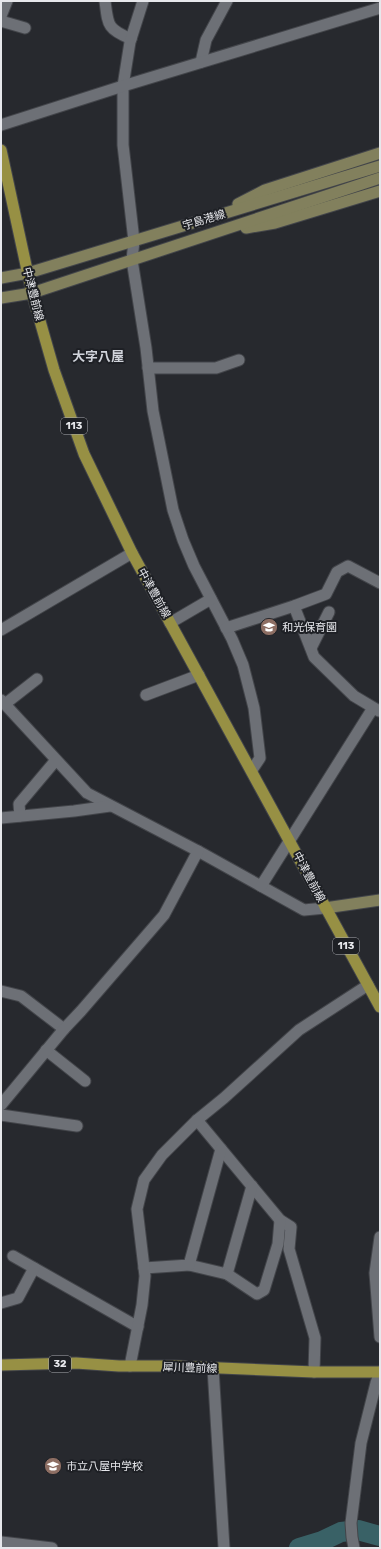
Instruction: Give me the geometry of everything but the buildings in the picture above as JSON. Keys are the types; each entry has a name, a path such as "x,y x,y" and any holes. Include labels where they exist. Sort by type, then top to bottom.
{"main road":[{"name":"中津豊前線","path":"1,150 32,292 54,370 84,454 132,553 252,770 325,908 380,1007"},
{"path":"213,217 265,190 380,153"},
{"name":"宇島港線","path":"1,278 28,273 380,166"},
{"name":"宇島港線","path":"1,298 32,292 380,178"},
{"path":"215,232 275,223 380,191"},
{"path":"325,908 380,900"},
{"name":"犀川豊前線","path":"1,1366 76,1363 314,1372 380,1372"}],"street":[{"path":"1,16 7,1"},
{"path":"105,1 107,22 116,33 131,39"},
{"path":"143,1 131,39 124,86 123,145 134,241 132,260 146,348 153,411 173,510 185,547 243,665 254,708 260,758 252,770"},
{"path":"201,62 206,40 227,1"},
{"path":"1,125 201,62 380,8"},
{"path":"1,21 26,28"},
{"path":"148,368 216,368 239,360"},
{"path":"1,630 132,553"},
{"path":"226,628 326,594 337,572 348,566 380,583"},
{"path":"170,623 211,599"},
{"path":"261,886 376,710 354,696 314,656 294,606"},
{"path":"311,648 329,612"},
{"path":"146,695 199,675"},
{"path":"37,679 3,702 87,792 110,806 198,851 304,910 325,908"},
{"path":"20,816 19,804 56,760"},
{"path":"1,818 110,806"},
{"path":"1,1105 64,1029 164,915 198,851"},
{"path":"130,1366 142,1305 145,1276 137,1209 144,1180 162,1155 197,1120 224,1098 299,1030 368,985"},
{"path":"1,991 21,996 64,1029"},
{"path":"46,1050 85,1081"},
{"path":"1,1115 77,1126"},
{"path":"197,1120 280,1220 291,1227 289,1249 315,1338 314,1372"},
{"path":"189,1265 222,1149"},
{"path":"226,1274 252,1186"},
{"path":"144,1268 189,1265 226,1274 257,1294 264,1290 278,1244 280,1220"},
{"path":"380,1237 376,1273 380,1337"},
{"path":"13,1256 138,1327"},
{"path":"1,1303 18,1298 34,1268"},
{"path":"213,1368 224,1548"},
{"path":"353,1542 351,1523 361,1443 380,1372"},
{"path":"1,1542 52,1548"}],"waterway":[{"path":"299,1548 322,1541 341,1532 358,1530 380,1536"}],"place":[{"name":"和光保育園","path":"269,627"},
{"name":"市立八屋中学校","path":"53,1466"}],"district":[{"name":"大字八屋","path":"98,356"}]}
